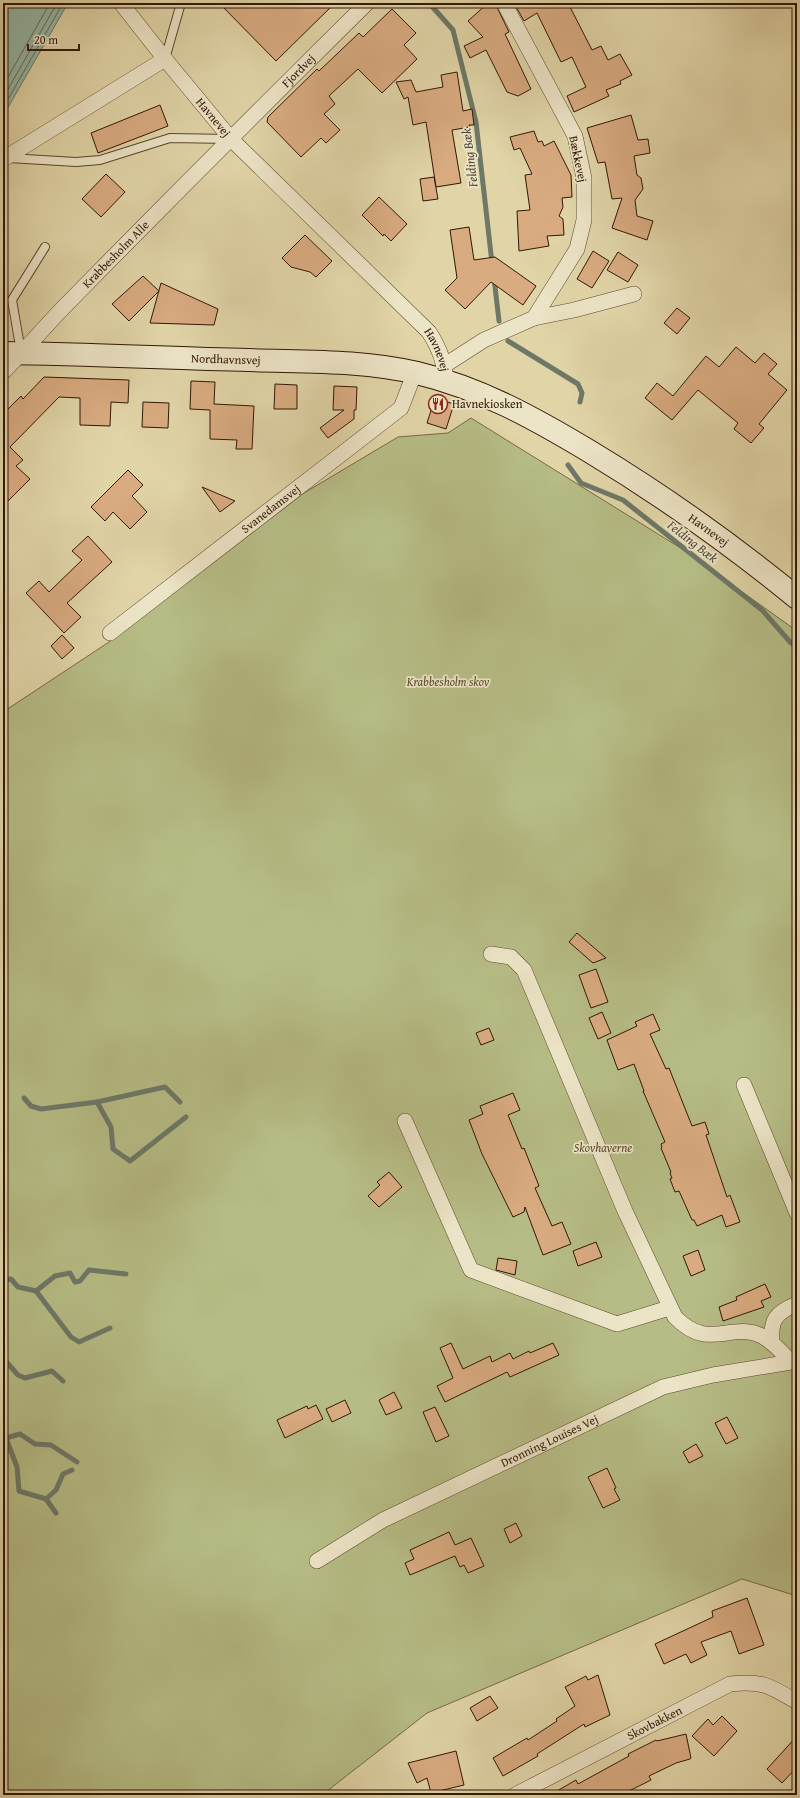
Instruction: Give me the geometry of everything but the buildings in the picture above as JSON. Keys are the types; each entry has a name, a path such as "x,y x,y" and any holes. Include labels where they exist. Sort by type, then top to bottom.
{"street":[{"name":"Havnevej","path":"121,3 231,139 429,332 435,341 446,373 480,392 542,422 638,481 710,530 797,598"},
{"name":"Fjordvej","path":"231,139 367,3"},
{"name":"Bækkevej","path":"504,3 575,136 584,178 584,220 577,249 534,318"},
{"path":"4,158 165,59"},
{"name":"Krabbesholm Alle","path":"3,372 12,353 60,311 231,139"},
{"path":"446,373 484,340 534,318 574,310 634,294"},
{"name":"Nordhavnsvej","path":"12,353 329,362 386,367 415,372 446,373"},
{"name":"Svanedamsvej","path":"110,633 401,408 415,372"},
{"path":"491,954 510,957 524,970 625,1211 674,1317 682,1325 696,1332 709,1336 750,1333 761,1336 794,1361"},
{"path":"744,1086 797,1213"},
{"path":"405,1121 471,1270 617,1324 669,1308"},
{"path":"772,1343 771,1329 775,1319 786,1308 797,1304"},
{"name":"Dronning Louises Vej","path":"316,1561 383,1520 663,1387 713,1375 794,1361"},
{"name":"Skovbakken","path":"515,1795 730,1684 748,1682 769,1686 797,1702"}],"lane":[{"path":"165,59 180,3"},
{"path":"4,158 76,162 100,160 170,138 231,139"},
{"path":"12,353 12,300 44,247"}],"green space":[{"name":"Krabbesholm skov","path":"471,418 679,547 797,631 797,1596 742,1579 427,1713 322,1795 3,1795 3,712 109,642 304,493 398,437 448,433"}],"water":[{"path":"3,3 68,3 3,116"}],"waterway":[{"name":"Felding Bæk","path":"429,3 453,30 476,122 492,263"},
{"name":"Felding Bæk","path":"494,278 499,321"},
{"name":"Felding Bæk","path":"508,341 578,384 582,393 580,402"},
{"name":"Felding Bæk","path":"568,465 581,483 623,500 762,610 791,643 797,646"},
{"path":"24,1098 31,1106 41,1109 97,1102 165,1087 180,1102"},
{"path":"97,1102 111,1127 113,1149 130,1161 186,1117"},
{"path":"36,1291 55,1276 70,1273 75,1282 80,1281 89,1270 126,1274"},
{"path":"3,1280 11,1279 18,1287 36,1291 71,1337 79,1342 110,1328"},
{"path":"3,1358 18,1375 25,1378 52,1371 63,1381"},
{"path":"6,1438 20,1434 35,1444 51,1445 77,1462"},
{"path":"3,1435 6,1438 17,1467 19,1491 46,1499 56,1513"},
{"path":"46,1499 56,1490 63,1474 72,1470"}],"place":[{"name":"Havnekiosken","path":"438,404"}],"park label":[{"name":"Skovhaverne","path":"603,1148"}]}
